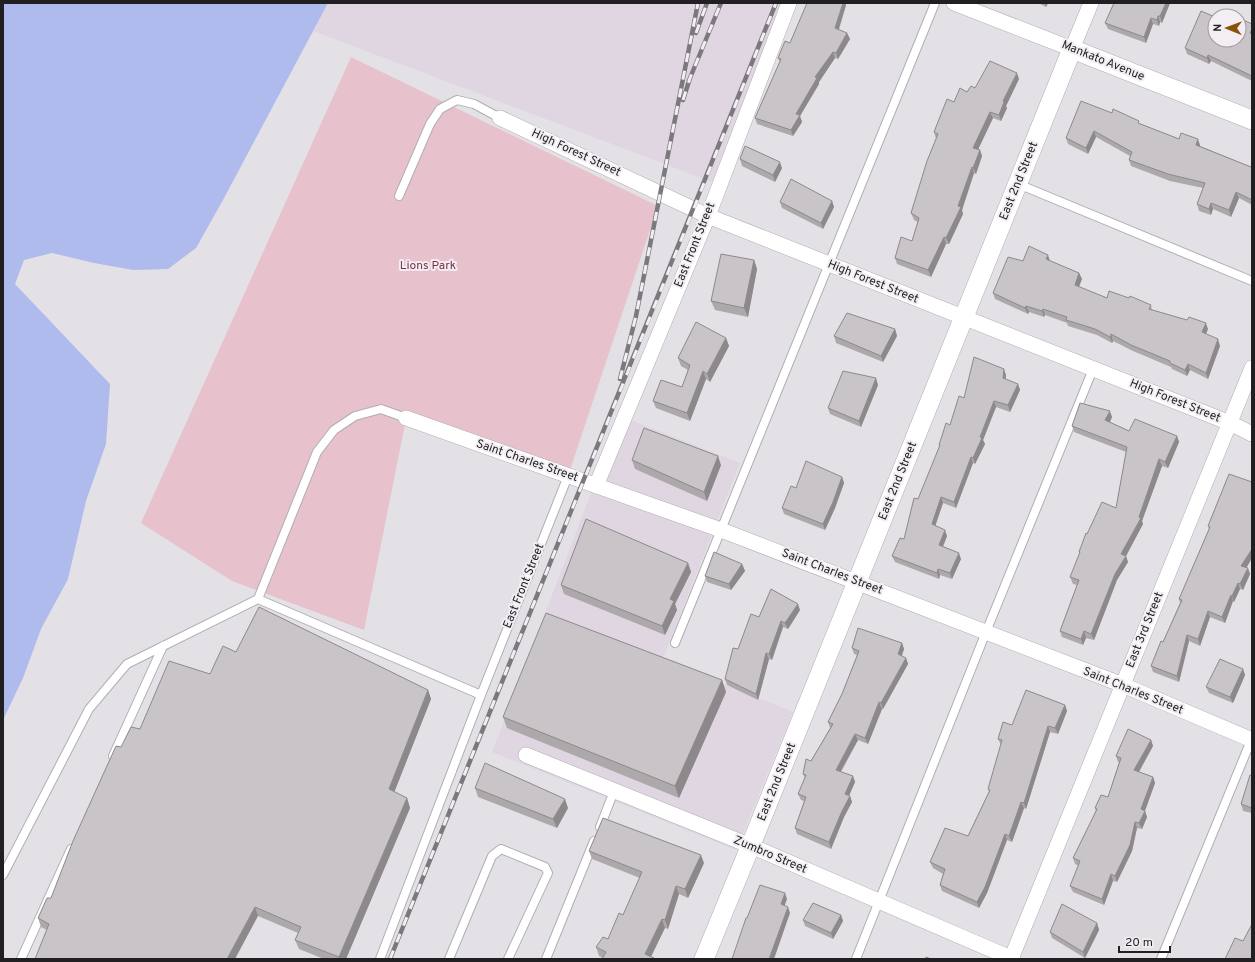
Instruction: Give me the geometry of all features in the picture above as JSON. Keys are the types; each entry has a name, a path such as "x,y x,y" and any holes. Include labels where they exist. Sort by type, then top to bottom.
{"street":[{"name":"East Front Street","path":"596,486 708,216 789,3"},
{"name":"Mankato Avenue","path":"954,3 1252,120"},
{"name":"East 2nd Street","path":"704,959 1091,3"},
{"name":"High Forest Street","path":"500,118 708,216 1230,423 1252,434"},
{"name":"East 3rd Street","path":"1012,959 1252,368"},
{"name":"Saint Charles Street","path":"406,418 722,530 1123,685 1252,739"},
{"name":"Zumbro Street","path":"526,755 750,846 1012,959"}],"lane":[{"path":"675,643 935,3"},
{"path":"399,196 430,124 440,109 457,100 474,104 500,118"},
{"path":"1018,184 1252,281"},
{"path":"856,959 880,902 986,632 1093,369"},
{"path":"3,875 89,709 127,664 258,599 317,452 334,430 355,416 381,409 406,418"},
{"name":"East Front Street","path":"380,959 481,695 568,476"},
{"path":"258,599 481,695"},
{"path":"110,763 163,646"},
{"path":"1161,959 1252,739"},
{"path":"546,959 614,791"},
{"path":"21,959 74,843"},
{"path":"448,959 492,856 501,849 545,867 548,873 508,959"}],"shaded area":[{"path":"328,3 782,3 712,182 313,31"},
{"path":"618,415 740,463 663,659 793,712 736,850 492,752 588,501"}],"green space":[{"name":"Lions Park","path":"351,57 658,206 568,476 406,419 364,630 232,581 141,523"}],"water":[{"path":"3,3 328,3 196,248 168,269 133,270 52,253 24,260 15,284 110,384 106,444 86,501 68,579 41,629 23,678 3,720"}],"building":[{"path":"807,3 843,3 835,28 847,33 836,53 833,52 815,77 817,78 796,114 800,115 791,130 755,118 781,59 778,58 785,41 790,43"},
{"path":"1114,3 1166,3 1157,20 1151,18 1144,37 1105,23"},
{"path":"1201,11 1207,14 1207,48 1247,48 1247,22 1252,24 1250,33 1252,34 1252,76 1208,55 1207,58 1185,48"},
{"path":"990,61 1017,73 1003,101 1004,102 999,115 990,112 973,148 980,150 973,168 972,167 958,206 961,207 928,270 895,258 901,237 912,241 919,218 911,213 927,161 938,134 934,132 947,99 954,102 960,88 967,92 971,86 975,88"},
{"path":"1081,101 1112,113 1113,109 1139,121 1138,123 1179,139 1181,133 1198,139 1196,145 1251,167 1252,164 1252,200 1236,192 1229,210 1211,203 1209,209 1197,204 1205,183 1168,174 1129,160 1132,152 1094,131 1086,148 1066,138"},
{"path":"745,146 780,162 773,175 740,159"},
{"path":"791,179 832,201 821,223 780,202"},
{"path":"1029,246 1048,255 1046,259 1079,273 1075,285 1107,298 1109,291 1129,298 1130,296 1151,305 1149,309 1187,320 1189,317 1206,323 1202,332 1218,339 1206,373 1188,364 1185,370 1170,363 1170,361 1131,345 1111,334 1110,337 1095,329 1066,320 1067,317 1043,309 1042,311 1026,306 1025,308 993,293 1008,257 1023,261"},
{"path":"721,254 754,260 744,308 711,301"},
{"path":"847,313 895,329 881,356 834,336"},
{"path":"696,322 726,338 707,374 703,371 687,413 653,401 661,380 682,387 690,365 678,358"},
{"path":"974,357 1004,369 1003,378 1018,384 1008,405 994,401 980,437 982,438 973,458 971,457 954,502 941,497 932,524 945,530 939,545 959,553 950,573 938,569 937,573 892,556 900,538 904,539 914,498 918,499 940,445 946,423 950,425 959,396 964,398"},
{"path":"843,371 876,378 859,421 828,408"},
{"path":"1080,403 1110,411 1105,420 1129,431 1135,419 1177,436 1165,462 1159,459 1139,517 1141,518 1121,554 1126,556 1115,574 1091,634 1084,631 1081,639 1060,631 1079,580 1070,577 1086,533 1087,534 1102,502 1116,508 1127,447 1072,426"},
{"path":"644,428 718,456 704,492 632,460"},
{"path":"806,461 842,477 823,524 782,508 791,486 796,488"},
{"path":"1229,474 1252,482 1252,549 1241,566 1248,568 1240,584 1238,583 1232,596 1231,595 1222,617 1208,611 1198,639 1187,635 1177,676 1151,666 1161,641 1163,642 1182,600 1179,599 1210,527 1208,526"},
{"path":"586,519 688,563 670,599 674,601 662,626 561,585"},
{"path":"714,552 742,564 729,584 705,576"},
{"path":"771,589 798,604 785,623 781,621 769,654 766,653 756,694 725,679 733,648 738,649 751,614 759,617"},
{"path":"259,607 428,690 389,789 407,798 339,957 295,940 301,927 255,907 227,959 35,959 49,924 38,918 47,898 51,898 73,841 116,746 121,747 131,727 140,729 169,661 210,674 223,646 236,652"},
{"path":"546,613 722,680 675,786 503,717"},
{"path":"858,628 902,643 898,654 906,658 881,703 879,702 865,738 855,734 836,770 853,776 845,794 850,796 829,842 795,828 806,797 798,794 806,775 803,774 806,759 811,761 833,724 828,722 842,694 859,651 852,648"},
{"path":"1220,659 1243,669 1230,697 1206,687"},
{"path":"1026,690 1065,705 1055,728 1048,726 1024,803 1021,802 1009,836 1005,834 985,887 977,902 940,885 945,869 930,862 945,828 968,836 990,790 988,789 1002,740 998,739 1003,722 1012,725"},
{"path":"1128,729 1151,740 1134,770 1153,777 1141,809 1145,811 1139,823 1135,822 1130,845 1115,876 1111,874 1102,899 1070,886 1080,861 1073,858 1097,809 1095,808 1101,795 1108,797 1121,758 1116,756"},
{"path":"485,763 565,799 553,819 475,788"},
{"path":"1250,775 1252,776 1252,808 1241,804"},
{"path":"603,818 701,855 685,889 676,886 665,920 662,919 645,954 654,959 602,959 606,952 596,947 603,937 608,939 619,913 623,915 642,872 589,851"},
{"path":"760,885 785,893 781,904 788,907 769,959 732,959 746,918"},
{"path":"813,903 841,915 831,933 803,920"},
{"path":"1062,904 1097,923 1083,952 1050,932"},
{"path":"1252,924 1252,959 1225,959 1235,938 1243,941"}],"railway":[{"path":"620,379 636,316 698,3"},
{"path":"696,33 707,3"},
{"path":"683,100 690,78 721,3"},
{"path":"390,959 776,3"}]}
